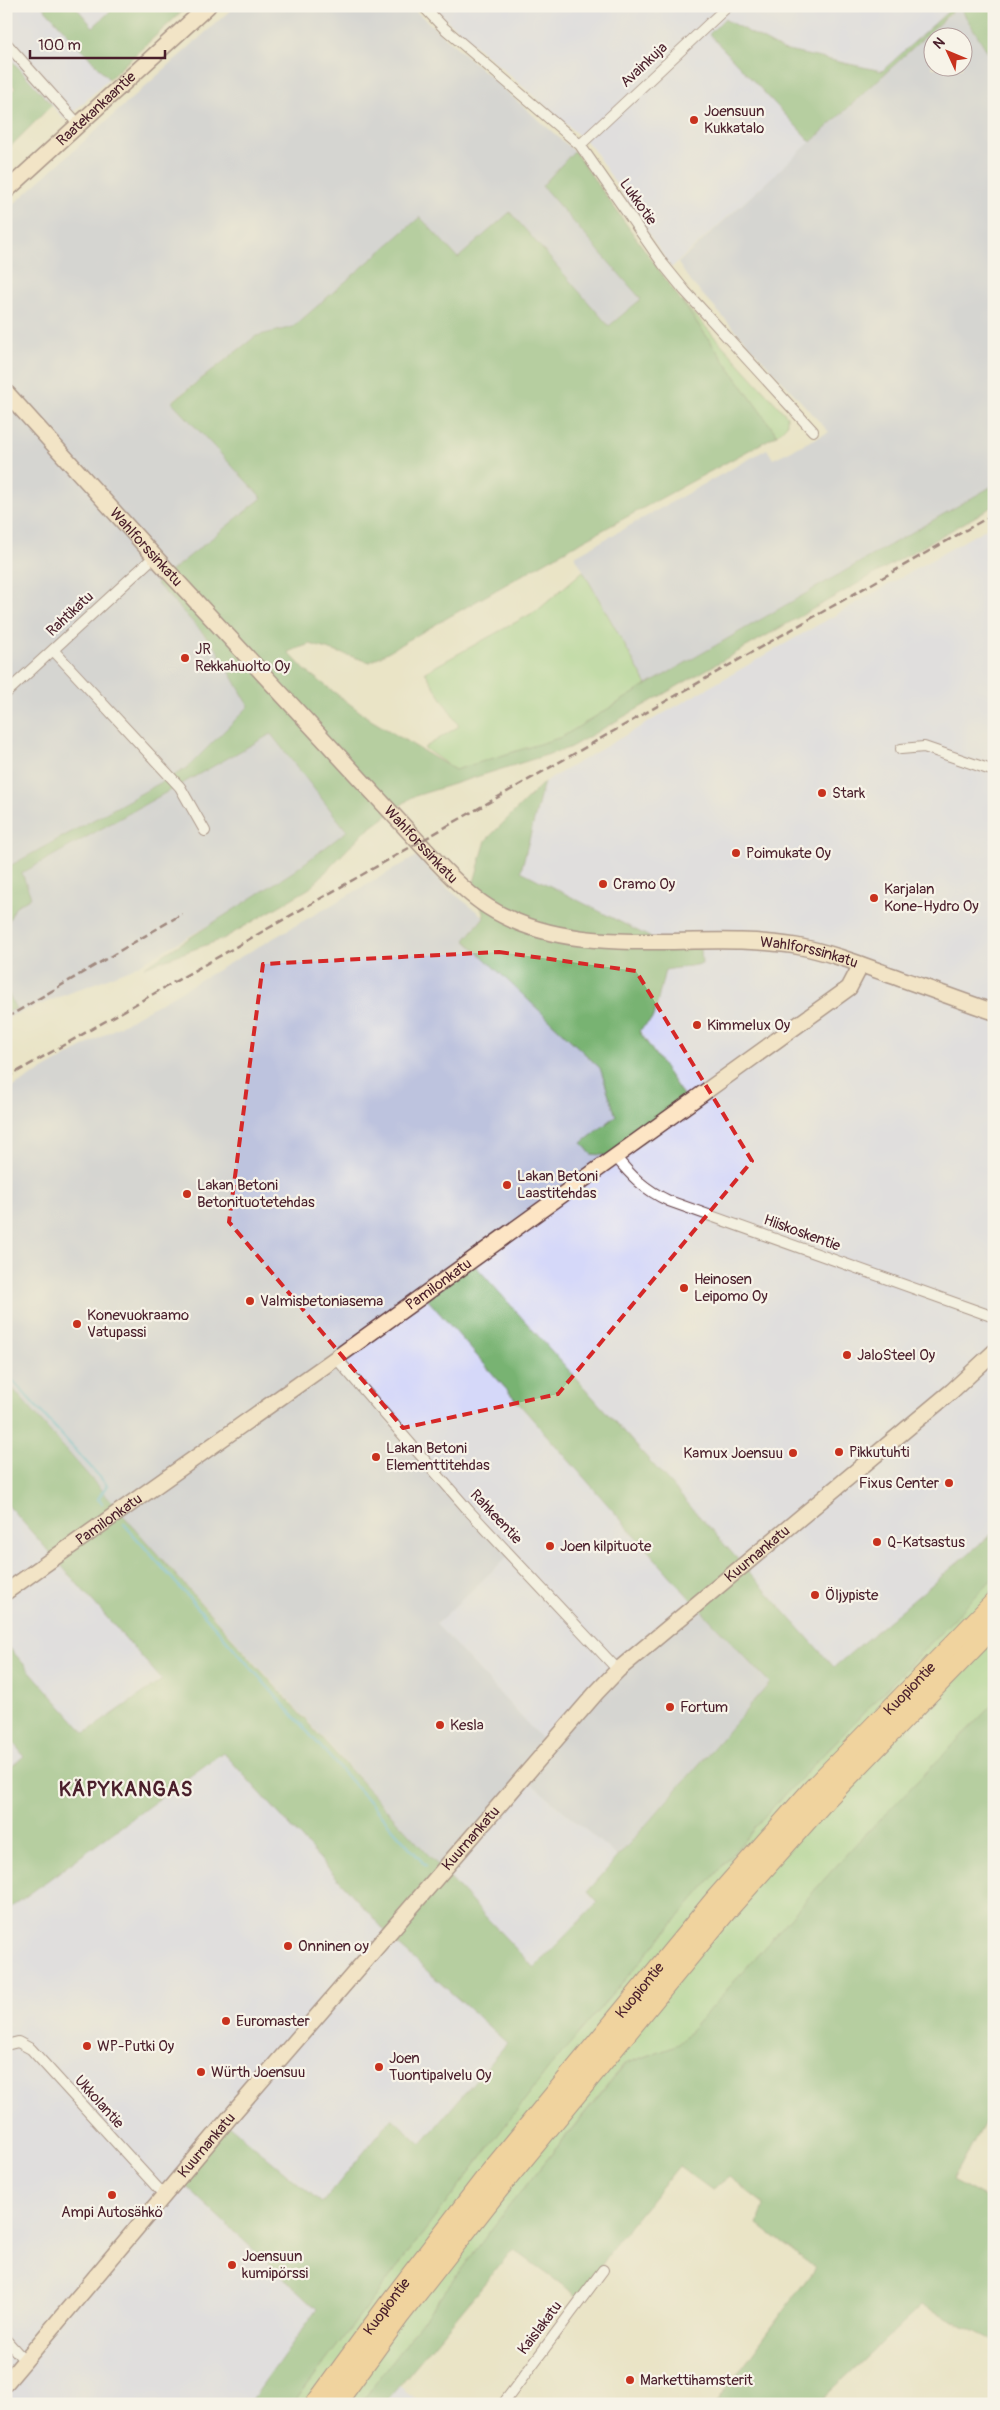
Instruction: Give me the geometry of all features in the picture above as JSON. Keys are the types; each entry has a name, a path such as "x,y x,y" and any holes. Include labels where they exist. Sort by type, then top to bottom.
{"highway":[{"name":"Kuopiontie","path":"315,2404 432,2246 593,2060 714,1900 813,1788 994,1602"},
{"name":"Kuopiontie","path":"593,2060 826,1800 994,1627"},
{"path":"923,1701 960,1675 994,1643"},
{"name":"Kuopiontie","path":"336,2404 570,2088"}],"street":[{"name":"Raatekankaantie","path":"6,191 208,6"},
{"name":"Lukkotie","path":"423,6 444,28 580,145 684,291 813,431"},
{"name":"Avainkuja","path":"580,145 728,6"},
{"path":"6,43 79,125"},
{"name":"Wahlforssinkatu","path":"6,392 154,556 437,862 456,882 489,908 522,924 578,938 769,942 810,950 861,965 994,1012"},
{"name":"Rahtikatu","path":"6,693 154,556"},
{"path":"54,650 180,786 205,831"},
{"path":"901,749 924,747 994,771"},
{"name":"Pamilonkatu","path":"6,1592 336,1358 849,988 861,965"},
{"name":"Hiiskoskentie","path":"615,1156 634,1180 649,1192 668,1202 994,1317"},
{"name":"Kuurnankatu","path":"6,2383 164,2195 618,1670 952,1391 994,1352"},
{"name":"Rahkeentie","path":"336,1358 469,1511 618,1670"},
{"name":"Ukkolantie","path":"6,2045 18,2042 31,2049 164,2195"},
{"name":"Kaislakatu","path":"503,2404 603,2270"},
{"path":"6,2340 25,2361"}],"highlighted area":[{"path":"499,952 636,971 752,1161 558,1394 403,1428 229,1222 263,964"}],"shaded area":[{"path":"6,6 42,6 109,79 65,120 6,54"},
{"path":"75,6 116,6 93,27"},
{"path":"235,6 410,6 574,151 542,186 642,299 609,326 510,213 458,258 420,217 293,327 256,336 172,401 262,498 157,582 366,818 296,876 131,969 6,1018 6,211"},
{"path":"430,6 954,6 930,28 922,28 922,35 883,71 783,50 724,19 710,34 811,142 671,268 591,146"},
{"path":"959,6 994,62 994,486 647,685 575,556 767,449 773,459 829,432 690,281 678,263 922,40 922,78 972,78 972,28 935,28"},
{"path":"994,524 994,1532 834,1667 473,1263 691,1106 639,1030 654,1017 665,970 701,964 521,871 544,782"},
{"path":"417,856 448,889 484,917 466,940 600,1068 616,1116 582,1143 621,1157 337,1366 509,1555 436,1624 547,1745 694,1603 770,1683 619,1858 525,1778 441,1870 112,1503 6,1381 6,1091"},
{"path":"427,1299 694,1603 547,1745 436,1624 509,1555 337,1365"},
{"path":"6,1503 162,1680 85,1733 6,1644"},
{"path":"6,1734 25,1756 6,1771"},
{"path":"223,1752 397,1944 507,2043 420,2145 391,2119 322,2203 227,2124 179,2180 317,2309 249,2404 6,2404 6,1911"},
{"path":"525,1778 619,1858 588,1891 599,1902 534,1968 441,1870"},
{"path":"399,2386 423,2404 384,2404"}],"green space":[{"path":"42,6 75,6 93,27 116,6 188,6 109,79"},
{"path":"954,6 958,6 934,28 930,28"},
{"path":"959,6 994,6 994,62"},
{"path":"724,19 783,50 882,71 922,35 922,39 811,142 709,34"},
{"path":"6,54 52,105 6,151 6,101 15,88 6,78"},
{"path":"574,151 777,435 559,554 370,662 310,644 288,652 305,670 371,720 455,770 562,737 647,685 994,485 994,506 569,748 412,797 361,835 310,888 223,939 144,967 294,871 347,831 271,734 22,873 31,897 16,906 6,926 6,868 187,768 249,706 215,646 156,583 262,498 172,402 256,336 293,327 420,217 458,258 510,212 609,326 641,299 542,186"},
{"path":"681,300 787,416 787,425 777,435"},
{"path":"583,571 647,685 562,737 455,770 424,748 459,726 425,672 538,610"},
{"path":"544,782 521,871 669,947 701,948 702,964 665,970 654,1017 639,1031 691,1107 621,1157 591,1154 582,1143 616,1116 600,1068 465,940 484,917 474,882 486,840"},
{"path":"6,989 16,1009 6,1012"},
{"path":"473,1263 834,1667 994,1532 994,1577 773,1807 549,2068 293,2404 249,2404 317,2309 179,2180 227,2124 322,2203 392,2118 421,2144 507,2043 397,1944 223,1752 6,1911 6,1771 24,1756 6,1734 6,1644 85,1733 162,1680 6,1503 6,1381 136,1530 399,1824 534,1968 598,1902 588,1891 770,1683 694,1603 427,1299"},
{"path":"994,1577 994,1703 852,1848 679,2044 624,2064 506,2210 360,2404 293,2404 549,2068 773,1807"},
{"path":"994,1703 994,2104 953,2180 994,2202 994,2341 922,2305 817,2404 715,2404 815,2268 758,2224 764,2204 729,2177 712,2190 679,2166 617,2242 580,2298 513,2249 384,2404 360,2404 506,2210 625,2064 679,2044 852,1848"}],"waterway":[{"path":"6,1373 107,1485 98,1499 102,1503"},
{"path":"124,1524 426,1866"}],"railway":[{"path":"6,1078 994,514"},
{"path":"6,1018 182,914"}],"place":[{"name":"Joensuun Kukkatalo","path":"694,120"},
{"name":"JR Rekkahuolto Oy","path":"185,658"},
{"name":"Stark","path":"822,793"},
{"name":"Poimukate Oy","path":"736,853"},
{"name":"Cramo Oy","path":"603,884"},
{"name":"Karjalan Kone-Hydro Oy","path":"874,898"},
{"name":"Kimmelux Oy","path":"697,1025"},
{"name":"Lakan Betoni Laastitehdas","path":"507,1185"},
{"name":"Lakan Betoni Betonituotetehdas","path":"187,1194"},
{"name":"Heinosen Leipomo Oy","path":"684,1288"},
{"name":"Valmisbetoniasema","path":"250,1301"},
{"name":"Konevuokraamo Vatupassi","path":"77,1324"},
{"name":"JaloSteel Oy","path":"847,1355"},
{"name":"Pikkutuhti","path":"839,1452"},
{"name":"Kamux Joensuu","path":"793,1453"},
{"name":"Lakan Betoni Elementtitehdas","path":"376,1457"},
{"name":"Fixus Center","path":"949,1483"},
{"name":"Q-Katsastus","path":"877,1542"},
{"name":"Joen kilpituote","path":"550,1546"},
{"name":"Öljypiste","path":"815,1595"},
{"name":"Fortum","path":"670,1707"},
{"name":"Kesla","path":"440,1725"},
{"name":"Onninen oy","path":"288,1946"},
{"name":"Euromaster","path":"226,2021"},
{"name":"WP-Putki Oy","path":"87,2046"},
{"name":"Joen Tuontipalvelu Oy","path":"379,2067"},
{"name":"Würth Joensuu","path":"201,2072"},
{"name":"Ampi Autosähkö","path":"112,2195"},
{"name":"Joensuun kumipörssi","path":"232,2265"},
{"name":"Markettihamsterit","path":"630,2380"}],"district":[{"name":"KÄPYKANGAS","path":"126,1789"}]}
